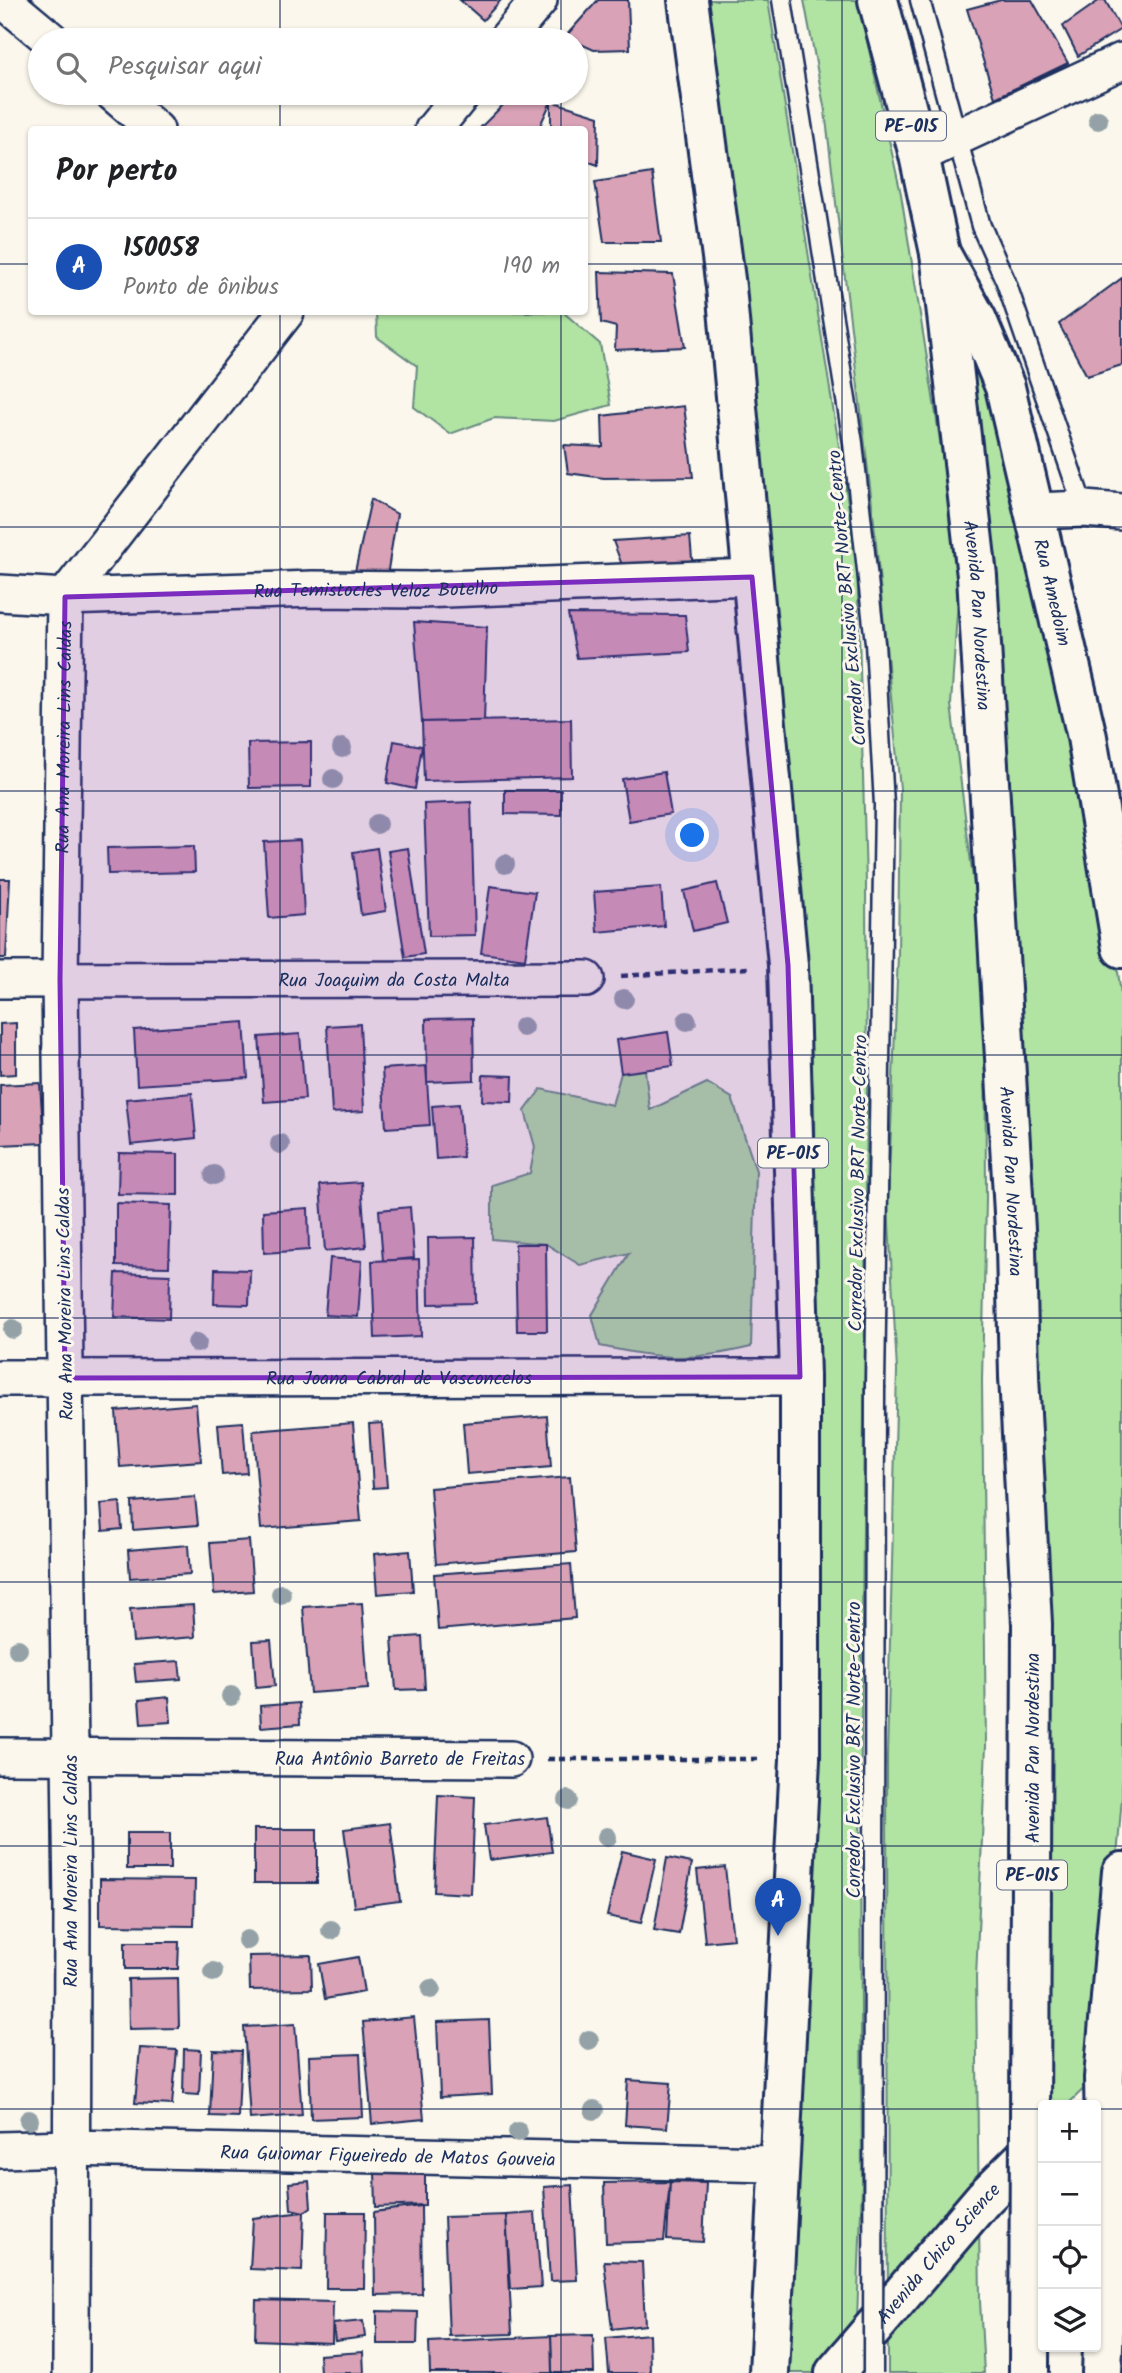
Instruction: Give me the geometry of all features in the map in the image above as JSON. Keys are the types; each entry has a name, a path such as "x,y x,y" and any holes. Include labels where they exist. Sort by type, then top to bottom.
{"main road":[{"name":"PE-015","path":"688,0 726,287 788,965 800,1377 800,1759 777,2164 774,2311 769,2373"},
{"name":"Avenida Pan Nordestina","path":"878,0 919,155 940,253 977,576 1016,1233 1019,1376 1032,1638 1029,2373"},
{"name":"Rua Amedoim","path":"940,253 977,320 1005,387 1087,737 1117,901 1122,948"},
{"path":"1109,2346 1101,2238 1113,2068 1122,1872"},
{"path":"1082,2100 1113,2068"},
{"name":"Avenida Chico Science","path":"835,2373 984,2198 1038,2144"},
{"path":"984,2198 1019,2188 1038,2191"}],"street":[{"path":"516,28 539,0"},
{"path":"6,4 36,28"},
{"path":"919,155 1122,61"},
{"path":"127,105 151,126"},
{"path":"436,126 453,105"},
{"name":"Rua Ana Moreira Lins Caldas","path":"71,2373 70,1755 60,980 65,597 284,315"},
{"path":"1036,511 1084,509 1122,512"},
{"name":"Rua Temistocles Veloz Botelho","path":"0,593 65,597 299,590 420,590 752,577"},
{"name":"Rua Joaquim da Costa Malta","path":"0,980 586,979"},
{"name":"Rua Joana Cabral de Vasconcelos","path":"0,1378 800,1377"},
{"name":"Rua Antônio Barreto de Freitas","path":"0,1756 511,1759"},
{"name":"Rua Guiomar Figueiredo de Matos Gouveia","path":"0,2150 70,2148 777,2164"}],"lane":[{"name":"Corredor Exclusivo BRT Norte-Centro","path":"782,0 853,443 875,643 884,805 875,1386 873,2373"},
{"path":"920,0 955,138 981,226 1006,282 1084,509"}],"path":[{"path":"586,979 788,965"},
{"name":"Rua Antônio Barreto de Freitas","path":"511,1759 800,1759"}],"highlighted area":[{"path":"752,577 788,965 800,1377 65,1378 60,980 65,597"}],"green space":[{"path":"702,0 768,0 857,559 866,883 867,1096 860,1842 862,2184 855,2373 787,2373 815,1260 814,1101"},
{"path":"804,0 858,0 901,194 960,567 951,705 985,973 986,1200 982,1380 986,1746 976,1978 980,2301 984,2373 888,2373 887,1756 897,1371 888,1203 898,955 900,789 873,512 825,111"},
{"path":"376,315 566,315 600,344 611,405 554,421 494,418 450,434 414,407 417,366 377,337"},
{"path":"970,323 1105,873 1122,1002 1122,1797 1099,2074 1072,2100 1043,2100"},
{"path":"645,1070 650,1110 707,1083 732,1098 756,1171 751,1347 710,1355 675,1357 600,1346 592,1315 629,1253 580,1265 546,1244 492,1239 492,1185 530,1173 535,1147 525,1111 541,1089 612,1105 621,1073"}],"building":[{"path":"460,0 501,0 483,20"},
{"path":"598,0 628,0 630,49 594,50 588,47 588,28 573,28"},
{"path":"1001,0 1032,0 1068,63 995,98 967,9"},
{"path":"1100,0 1105,0 1121,29 1078,56 1063,26"},
{"path":"503,105 549,105 540,126 482,126"},
{"path":"551,105 564,105 599,116 598,165 588,161 588,126 551,126"},
{"path":"652,173 661,242 604,242 595,182"},
{"path":"599,272 673,274 685,347 615,350 616,327 601,323"},
{"path":"1122,278 1122,365 1087,376 1059,324"},
{"path":"684,406 693,477 604,478 568,473 564,445 603,447 602,416"},
{"path":"371,499 397,514 387,576 354,576"},
{"path":"690,536 693,570 625,573 613,541"},
{"path":"568,614 685,615 689,652 577,658"},
{"path":"414,622 487,627 484,721 422,722"},
{"path":"571,719 572,777 424,781 422,722"},
{"path":"394,741 422,746 415,789 387,783"},
{"path":"311,742 311,787 249,788 248,743"},
{"path":"664,772 671,814 629,821 622,779"},
{"path":"505,790 561,790 561,815 505,814"},
{"path":"471,802 475,935 429,936 424,804"},
{"path":"300,840 304,915 269,918 264,842"},
{"path":"194,846 195,872 108,874 107,848"},
{"path":"377,848 386,911 361,915 353,852"},
{"path":"408,848 424,954 405,957 388,851"},
{"path":"0,879 10,879 6,958 0,958"},
{"path":"717,883 727,923 693,931 684,891"},
{"path":"490,886 535,892 525,959 481,953"},
{"path":"661,887 664,926 597,932 594,892"},
{"path":"473,1018 474,1080 427,1082 426,1019"},
{"path":"244,1022 248,1078 137,1085 134,1030"},
{"path":"16,1023 16,1074 0,1075 0,1024"},
{"path":"360,1024 364,1111 332,1113 327,1026"},
{"path":"668,1032 673,1066 621,1073 616,1040"},
{"path":"300,1034 305,1099 264,1102 259,1037"},
{"path":"426,1066 430,1125 386,1128 382,1069"},
{"path":"483,1075 513,1076 512,1102 482,1101"},
{"path":"40,1083 44,1143 0,1145 0,1085"},
{"path":"192,1093 196,1138 131,1145 126,1099"},
{"path":"459,1104 463,1157 436,1159 432,1106"},
{"path":"119,1153 178,1154 178,1195 118,1194"},
{"path":"361,1182 366,1247 325,1251 320,1185"},
{"path":"116,1203 171,1205 169,1267 116,1266"},
{"path":"410,1207 414,1258 383,1261 379,1210"},
{"path":"308,1208 309,1250 264,1253 263,1211"},
{"path":"475,1237 476,1303 429,1304 428,1238"},
{"path":"515,1244 546,1244 547,1331 517,1331"},
{"path":"330,1258 362,1261 358,1317 325,1315"},
{"path":"419,1259 421,1336 375,1338 372,1261"},
{"path":"215,1269 250,1270 249,1305 214,1304"},
{"path":"116,1273 170,1275 169,1319 114,1317"},
{"path":"196,1404 201,1461 120,1467 116,1411"},
{"path":"547,1416 551,1467 467,1474 463,1423"},
{"path":"243,1422 247,1473 222,1475 218,1424"},
{"path":"353,1423 361,1521 261,1529 253,1431"},
{"path":"382,1423 387,1487 373,1488 369,1424"},
{"path":"570,1477 576,1552 436,1564 430,1488"},
{"path":"195,1497 198,1525 133,1530 132,1502"},
{"path":"120,1502 122,1529 103,1531 101,1504"},
{"path":"249,1540 253,1591 214,1594 210,1543"},
{"path":"188,1545 190,1574 130,1578 128,1550"},
{"path":"410,1551 413,1591 377,1594 374,1554"},
{"path":"571,1564 575,1618 438,1630 434,1574"},
{"path":"362,1603 368,1689 310,1693 303,1607"},
{"path":"193,1605 195,1637 133,1642 130,1609"},
{"path":"422,1636 425,1689 396,1690 392,1638"},
{"path":"271,1640 275,1686 256,1688 253,1641"},
{"path":"179,1661 181,1679 136,1682 134,1664"},
{"path":"169,1697 171,1722 141,1724 139,1700"},
{"path":"299,1703 300,1724 261,1727 260,1706"},
{"path":"438,1795 475,1797 471,1894 434,1892"},
{"path":"547,1817 552,1852 489,1860 484,1825"},
{"path":"390,1823 400,1901 354,1907 344,1829"},
{"path":"254,1829 317,1829 317,1883 254,1883"},
{"path":"127,1833 170,1833 170,1869 127,1869"},
{"path":"622,1851 656,1859 641,1923 607,1916"},
{"path":"667,1858 692,1863 679,1934 654,1930"},
{"path":"725,1867 733,1939 705,1942 697,1870"},
{"path":"100,1879 195,1880 194,1926 100,1925"},
{"path":"125,1942 179,1942 178,1969 125,1969"},
{"path":"311,1955 312,1989 250,1990 249,1956"},
{"path":"358,1957 364,1992 325,1999 319,1964"},
{"path":"178,1978 179,2028 129,2029 128,1979"},
{"path":"414,2017 424,2119 372,2124 363,2022"},
{"path":"489,2020 492,2094 440,2097 437,2022"},
{"path":"295,2024 302,2115 250,2119 244,2027"},
{"path":"140,2048 177,2050 172,2105 135,2103"},
{"path":"184,2049 201,2050 199,2095 183,2094"},
{"path":"213,2050 241,2051 238,2117 210,2116"},
{"path":"360,2054 363,2117 311,2119 309,2056"},
{"path":"628,2080 671,2083 667,2128 625,2125"},
{"path":"425,2170 425,2205 376,2207 375,2171"},
{"path":"309,2181 311,2207 304,2212 291,2209 289,2183"},
{"path":"670,2182 664,2241 606,2243 604,2183"},
{"path":"670,2182 706,2183 703,2242 667,2240"},
{"path":"572,2185 577,2280 550,2281 544,2187"},
{"path":"421,2206 422,2294 375,2295 374,2212"},
{"path":"304,2212 302,2271 250,2269 253,2218"},
{"path":"327,2212 365,2212 364,2288 326,2288"},
{"path":"535,2213 541,2287 511,2289 506,2215"},
{"path":"506,2215 512,2334 449,2336 444,2217"},
{"path":"604,2261 642,2262 645,2325 612,2329"},
{"path":"256,2300 333,2302 332,2343 255,2340"},
{"path":"377,2311 418,2312 417,2344 377,2344"},
{"path":"363,2321 365,2337 335,2341 333,2324"},
{"path":"649,2334 650,2373 609,2373 606,2338"},
{"path":"593,2335 594,2373 552,2373 551,2336"},
{"path":"551,2336 552,2373 430,2373 429,2342"},
{"path":"363,2352 364,2373 320,2373 319,2355"}],"place":[{"name":"150058","path":"778,1936"}]}
